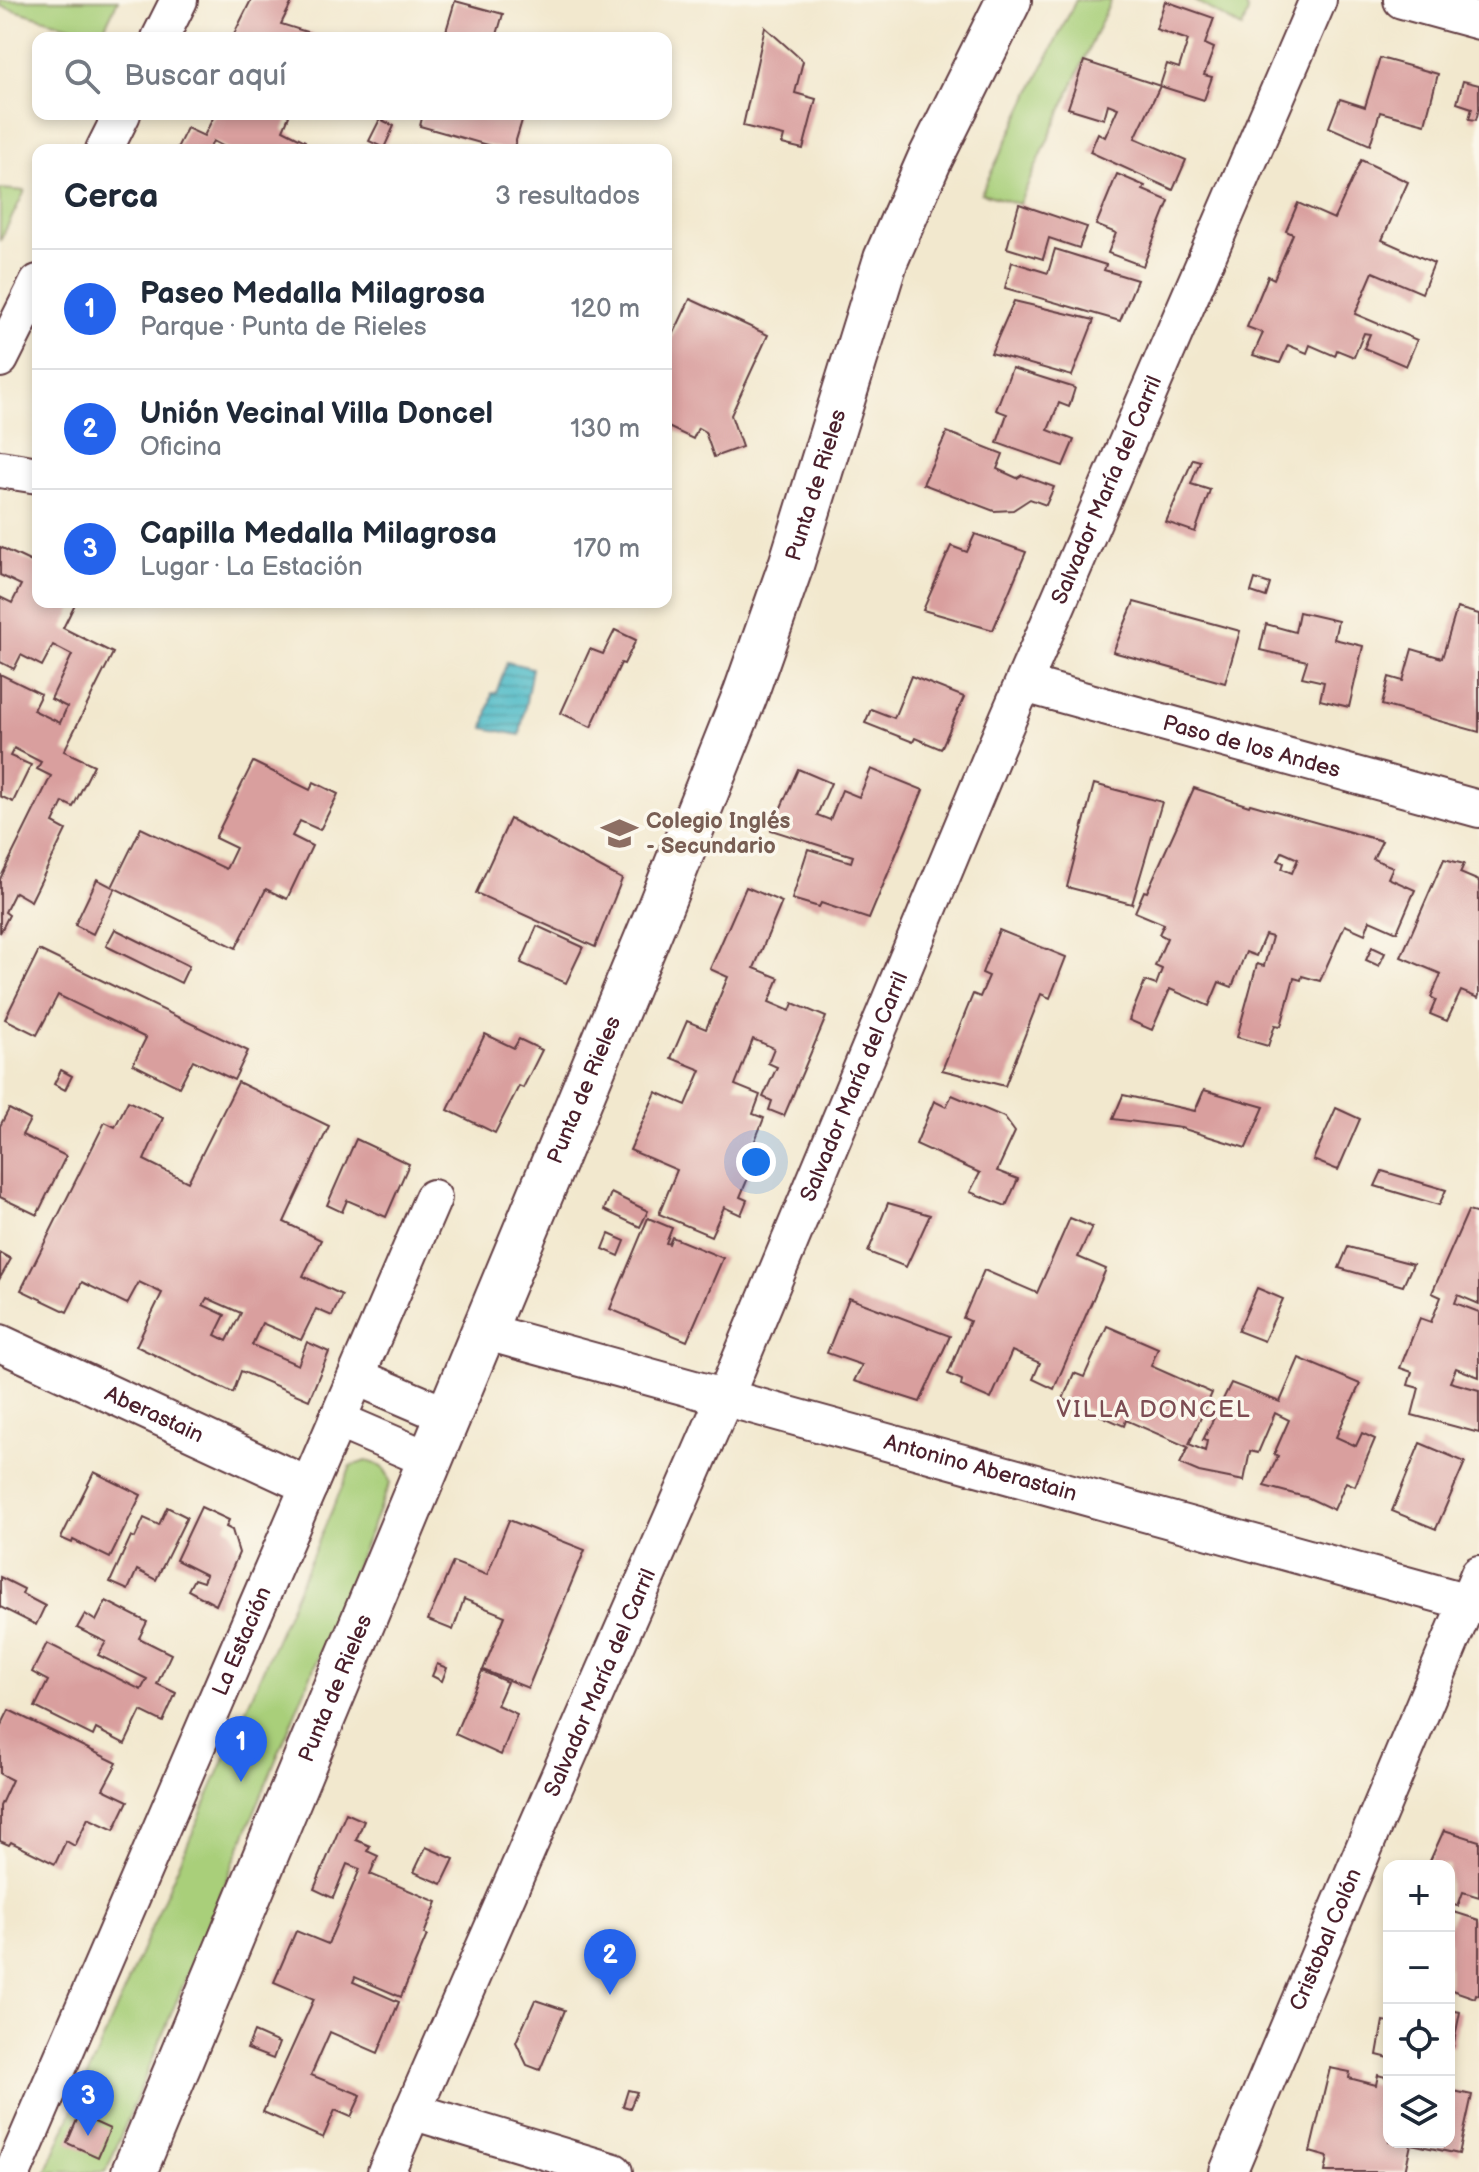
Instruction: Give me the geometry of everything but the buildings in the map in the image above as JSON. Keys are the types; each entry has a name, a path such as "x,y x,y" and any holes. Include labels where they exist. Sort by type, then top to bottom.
{"street":[{"path":"163,32 179,0"},
{"name":"Punta de Rieles","path":"134,2172 745,695 791,565 886,259 929,161 1009,0"},
{"name":"Salvador María del Carril","path":"386,2172 725,1397 1024,684 1318,0"},
{"path":"1402,0 1479,21"},
{"path":"107,144 119,120"},
{"path":"0,359 32,295"},
{"path":"0,469 32,474"},
{"name":"Paso de los Andes","path":"1024,684 1479,809"},
{"name":"La Estación","path":"13,2172 433,1198"},
{"name":"Antonino Aberastain","path":"483,1331 1475,1594"},
{"name":"Aberastain","path":"0,1343 309,1486"},
{"path":"357,1377 448,1416"},
{"path":"337,1420 430,1460"},
{"name":"Cristobal Colón","path":"1228,2172 1475,1594"},
{"path":"412,2111 614,2172"}],"green space":[{"path":"0,0 118,0 102,32 91,32 0,6"},
{"path":"1076,0 1111,0 1019,204 981,193"},
{"path":"1194,0 1245,0 1248,12 1242,28"},
{"path":"0,189 25,191 0,241"},
{"path":"366,1461 382,1468 390,1483 106,2172 46,2172 351,1466"}],"water":[{"path":"507,662 532,668 520,735 484,728 492,693 496,693"}],"place":[{"name":"Colegio Inglés - Secundario","path":"620,834"},
{"name":"Paseo Medalla Milagrosa","path":"241,1782"},
{"name":"Unión Vecinal Villa Doncel","path":"610,1995"},
{"name":"Capilla Medalla Milagrosa","path":"88,2136"}],"district":[{"name":"VILLA DONCEL","path":"1154,1409"}]}
